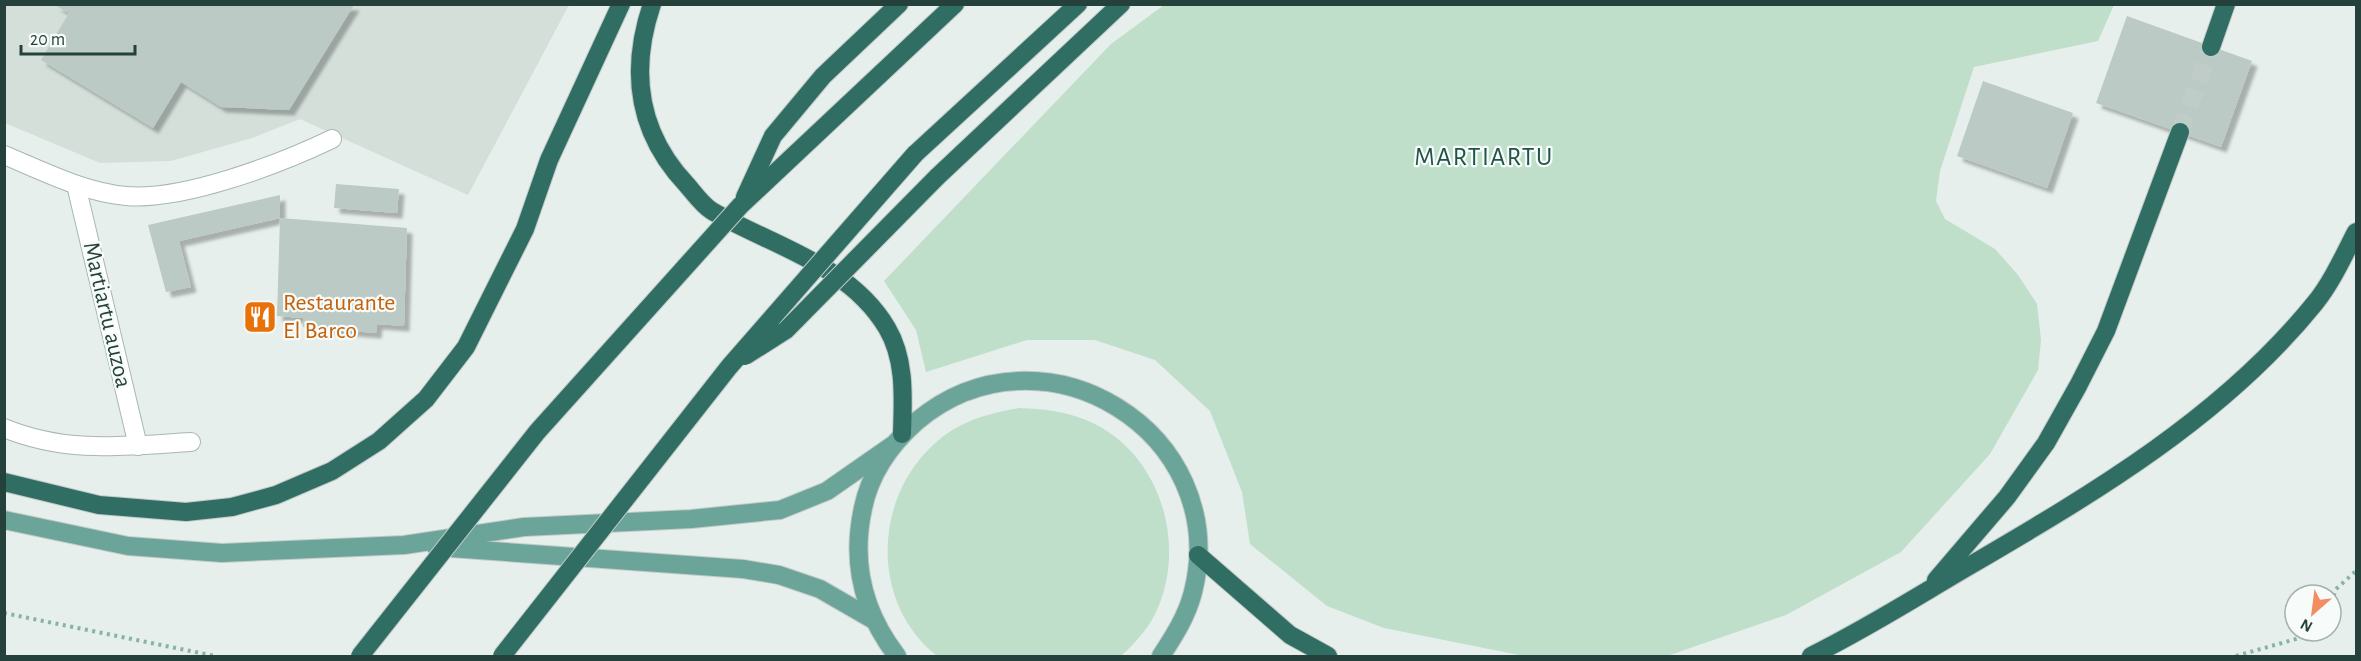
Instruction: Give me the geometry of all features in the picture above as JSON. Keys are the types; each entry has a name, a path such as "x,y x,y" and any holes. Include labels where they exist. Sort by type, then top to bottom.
{"highway":[{"path":"4,482 99,505 186,512 232,507 276,495 332,471 379,441 426,399 466,347 525,229 549,160 621,4"},
{"path":"652,4 647,20 640,75 641,104 647,127 668,165 709,210 816,262 857,292 887,328 899,357 903,396 897,440"},
{"path":"740,206 773,136 823,76 900,4"},
{"path":"360,657 537,432 740,206 955,4"},
{"path":"502,657 729,367 915,154 1078,4"},
{"path":"729,367 786,330 937,177 1121,4"},
{"path":"2211,47 2224,9"},
{"path":"1928,590 2007,497 2046,442 2078,386 2106,331 2180,132"},
{"path":"1811,657 1866,629 2081,500 2181,432 2253,369 2316,302 2356,232"},
{"path":"1198,555 1290,635 1328,657"}],"main road":[{"path":"4,520 128,546 222,554 404,545 524,527 691,519 780,510 827,491 897,440 933,408 980,387 1011,381 1052,381 1091,392 1128,412 1158,440 1175,466 1194,513 1198,555 1190,601 1180,628 1161,657"},
{"path":"890,657 872,619 862,590 857,560 858,530 869,490 897,440"},
{"path":"404,545 743,569 779,575 820,589 872,619"},
{"path":"881,636 897,657"}],"street":[{"path":"4,154 76,185 126,196 185,191 289,160 332,139"},
{"name":"Martiartu auzoa","path":"76,185 138,446"},
{"path":"4,428 33,440 78,447 191,442"}],"path":[{"path":"2343,583 2356,571"},
{"path":"4,613 215,657"},
{"path":"2236,657 2283,643"}],"shaded area":[{"path":"4,5 569,5 468,195 300,119 252,138 171,161 100,163 5,123"}],"green space":[{"path":"1164,5 2114,5 2098,41 1974,67 1940,171 1936,201 1945,219 1995,249 2018,275 2037,304 2041,340 2038,370 1990,454 1901,552 1786,615 1667,656 1524,656 1384,628 1327,606 1250,544 1242,492 1210,411 1155,360 1095,340 1027,340 926,372 916,330 884,281 1111,44"},
{"path":"1019,408 1069,414 1112,434 1133,453 1149,476 1161,502 1168,530 1169,559 1165,587 1148,626 1121,656 937,656 913,631 897,603 889,571 888,539 894,507 908,477 928,450 954,429 969,421"}],"building":[{"path":"55,5 354,5 289,110 221,107 181,82 153,128 41,60 69,13"},
{"path":"2127,16 2252,61 2221,147 2096,103"},
{"path":"1983,81 2073,113 2047,188 1957,156"},
{"path":"336,184 399,189 397,213 334,208"},
{"path":"280,195 280,218 179,241 191,287 166,292 148,225"},
{"path":"280,218 407,228 404,326 377,324 376,333 303,327 303,318 277,316"}],"tunnel":[{"path":"2180,132 2211,47"}],"place":[{"name":"Restaurante El Barco","path":"260,317"}],"district":[{"name":"MARTIARTU","path":"1484,157"}]}
